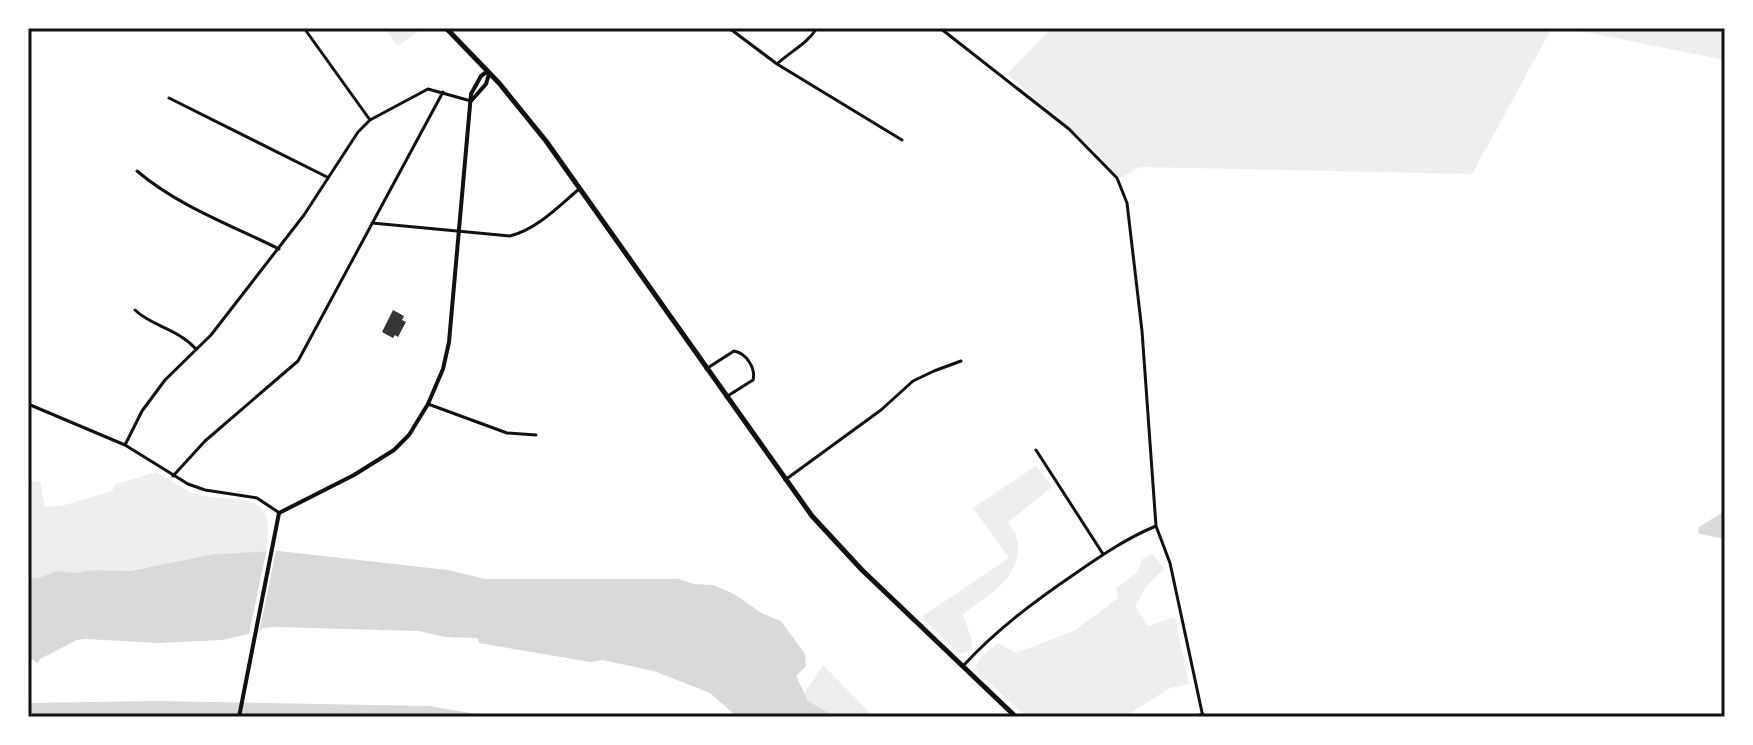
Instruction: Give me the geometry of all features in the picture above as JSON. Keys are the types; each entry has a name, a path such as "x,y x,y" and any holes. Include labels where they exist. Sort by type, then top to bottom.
{"main road":[{"path":"446,28 524,112 812,516 847,555 1016,717"}],"street":[{"path":"304,28 370,120"},
{"path":"729,28 777,64 902,140"},
{"path":"777,64 788,53 806,43 817,28"},
{"path":"940,28 1069,129 1117,178 1127,203 1136,273 1156,526 1170,563 1203,716 1194,717"},
{"path":"279,513 347,479 394,450 409,435 428,404 443,369 449,342 471,101 474,87 481,76 489,71"},
{"path":"125,445 142,411 165,380 211,335 279,249 370,120 428,89 471,101"},
{"path":"173,476 205,441 298,361 443,91"},
{"path":"169,98 327,177"},
{"path":"137,171 184,203 279,249"},
{"path":"372,223 510,236 523,233 579,189"},
{"path":"135,310 183,336 196,349"},
{"path":"706,369 734,351 748,360 754,372 753,380 726,397"},
{"path":"785,480 881,410 913,381 961,361"},
{"path":"28,404 125,445 173,476 205,490 257,498 279,513"},
{"path":"428,404 507,433 536,435"},
{"path":"1036,450 1103,554"},
{"path":"239,717 279,513"},
{"path":"963,666 1003,625 1103,554 1156,526"}],"shaded area":[{"path":"384,28 415,28 419,31 398,46"},
{"path":"1052,28 1552,28 1472,174 1140,167 1120,178 1100,155 1007,74"},
{"path":"1566,28 1725,28 1725,60"},
{"path":"1036,466 1052,487 1008,522 1017,539 1015,564 1002,584 963,614 972,641 971,650 960,654 923,616 1009,558 973,508"},
{"path":"157,472 190,492 236,499 259,507 266,516 266,552 214,554 129,571 57,571 28,579 28,482 40,481 45,507 65,505 112,491 116,484"},
{"path":"1725,511 1725,539 1700,534 1699,527"},
{"path":"279,551 448,570 485,579 678,579 713,585 781,621 805,654 806,666 796,676 808,701 836,717 737,717 710,693 654,671 602,660 590,662 479,643 478,638 445,637 419,631 276,627 222,640 159,643 85,639 77,640 40,659 38,663 28,657 28,579 57,571 130,571 214,554"},
{"path":"1153,554 1164,569 1149,583 1135,606 1148,626 1175,617 1189,684 1170,688 1124,717 1027,717 979,674 975,667 981,657 998,643 1016,653 1074,631 1118,598 1116,588 1138,572 1142,559"},
{"path":"823,665 874,717 836,717 808,701 804,694"},
{"path":"154,701 429,706 495,717 28,717 28,703"}],"pier":[{"path":"277,547 259,633 249,634 267,548"}],"building":[{"path":"393,310 404,316 402,320 406,322 398,337 395,335 393,338 382,332"}]}
